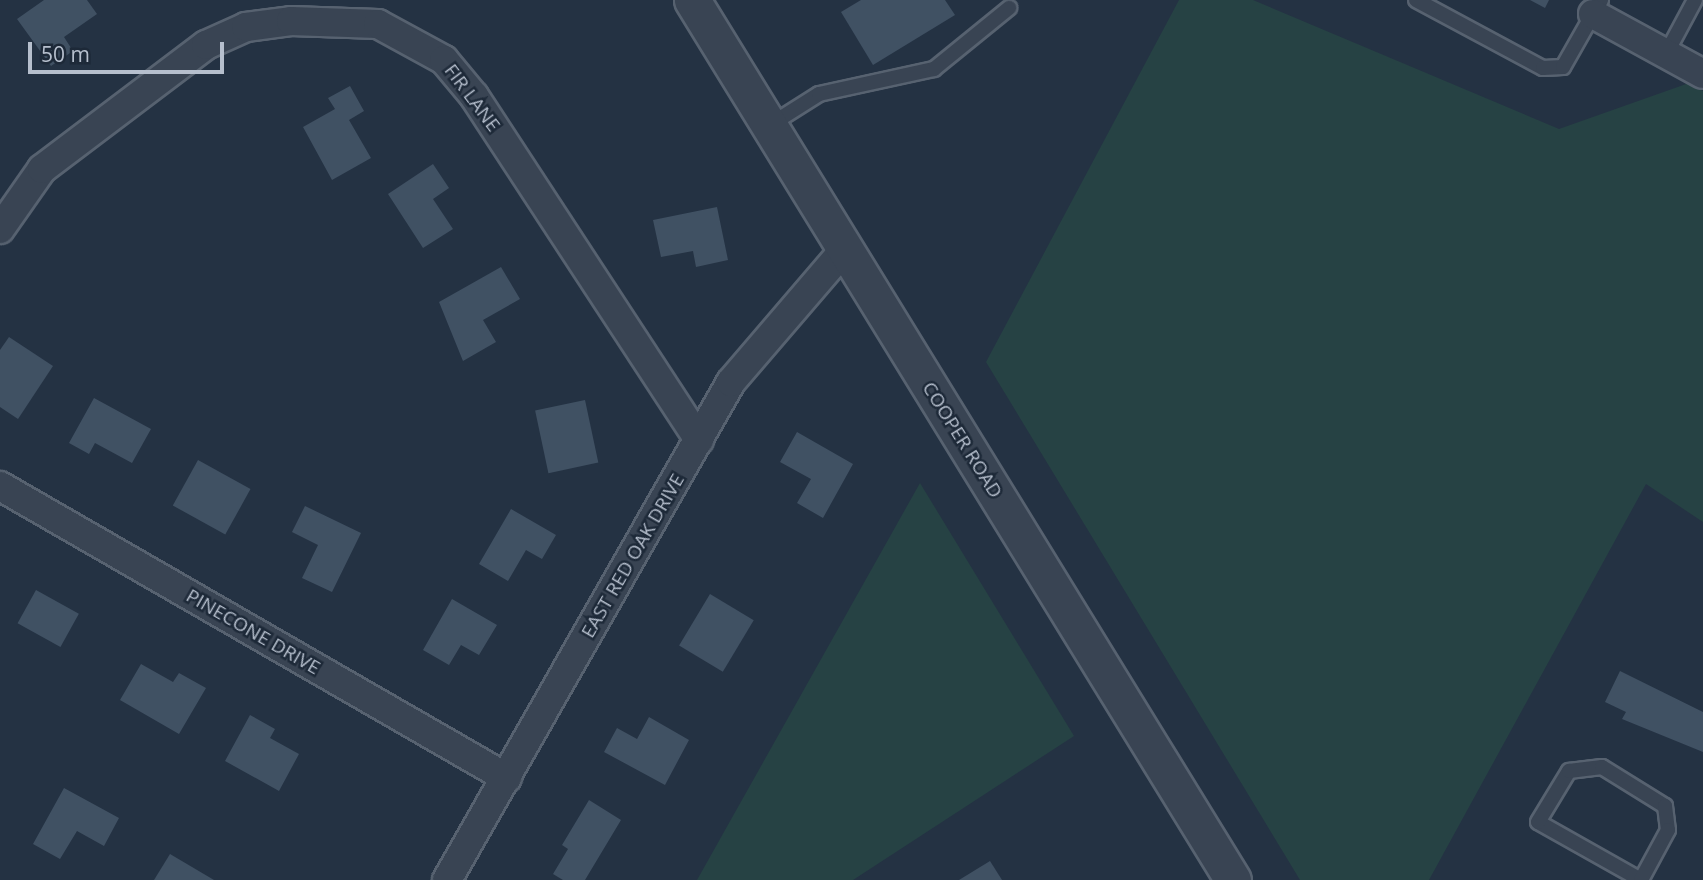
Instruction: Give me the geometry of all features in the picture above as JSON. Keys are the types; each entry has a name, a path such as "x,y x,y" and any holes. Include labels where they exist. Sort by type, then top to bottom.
{"street":[{"name":"COOPER ROAD","path":"692,0 1233,880"},
{"path":"1597,7 1666,54 1703,74"},
{"name":"FIR LANE","path":"0,229 42,169 206,45 246,27 291,21 378,24 444,60 474,96 699,440"},
{"name":"EAST RED OAK DRIVE","path":"447,880 699,440 771,330 844,250"},
{"name":"PINECONE DRIVE","path":"0,486 507,778"}],"lane":[{"path":"1416,0 1543,68 1563,66 1597,7"},
{"path":"1666,54 1695,0"},
{"path":"769,126 819,94 934,69 1009,8"},
{"path":"1602,767 1665,806 1668,830 1641,880 1538,822 1569,771 1602,767"}],"green space":[{"path":"1179,0 1253,0 1559,129 1689,83 1703,91 1703,522 1646,484 1429,880 1300,880 986,362"},
{"path":"920,483 1074,736 853,880 697,880"}],"building":[{"path":"44,0 87,0 97,14 64,37 73,51 51,66 17,19"},
{"path":"861,0 945,0 955,15 873,65 841,12"},
{"path":"1530,0 1549,0 1545,8"},
{"path":"350,86 364,111 349,120 371,158 332,180 303,127 335,109 328,98"},
{"path":"433,164 449,188 433,199 453,229 423,248 388,194"},
{"path":"717,207 728,260 696,267 693,251 661,257 653,220"},
{"path":"501,267 520,299 483,320 496,342 463,361 439,302"},
{"path":"9,337 53,366 18,419 0,407 0,350"},
{"path":"94,398 151,429 132,463 95,443 89,454 69,443"},
{"path":"585,400 598,463 548,473 535,411"},
{"path":"797,432 853,464 823,518 797,503 811,479 780,462"},
{"path":"198,460 250,489 225,535 173,505"},
{"path":"305,506 361,533 332,592 302,578 318,545 292,532"},
{"path":"511,509 556,535 542,559 526,550 508,581 479,564"},
{"path":"36,590 79,614 60,647 18,623"},
{"path":"710,594 754,620 723,672 679,645"},
{"path":"452,599 497,625 479,655 461,645 449,665 423,650"},
{"path":"141,664 173,682 179,673 206,688 179,734 120,700"},
{"path":"1620,671 1703,712 1703,752 1622,719 1626,712 1605,702"},
{"path":"250,715 275,729 270,738 299,754 279,791 225,761"},
{"path":"649,717 689,740 665,785 604,752 617,728 637,739"},
{"path":"64,788 119,818 104,846 77,831 60,859 33,844"},
{"path":"589,800 621,820 585,880 563,880 553,874 568,849 562,845"},
{"path":"170,854 214,880 154,880"},
{"path":"990,861 1002,880 959,880"}]}
